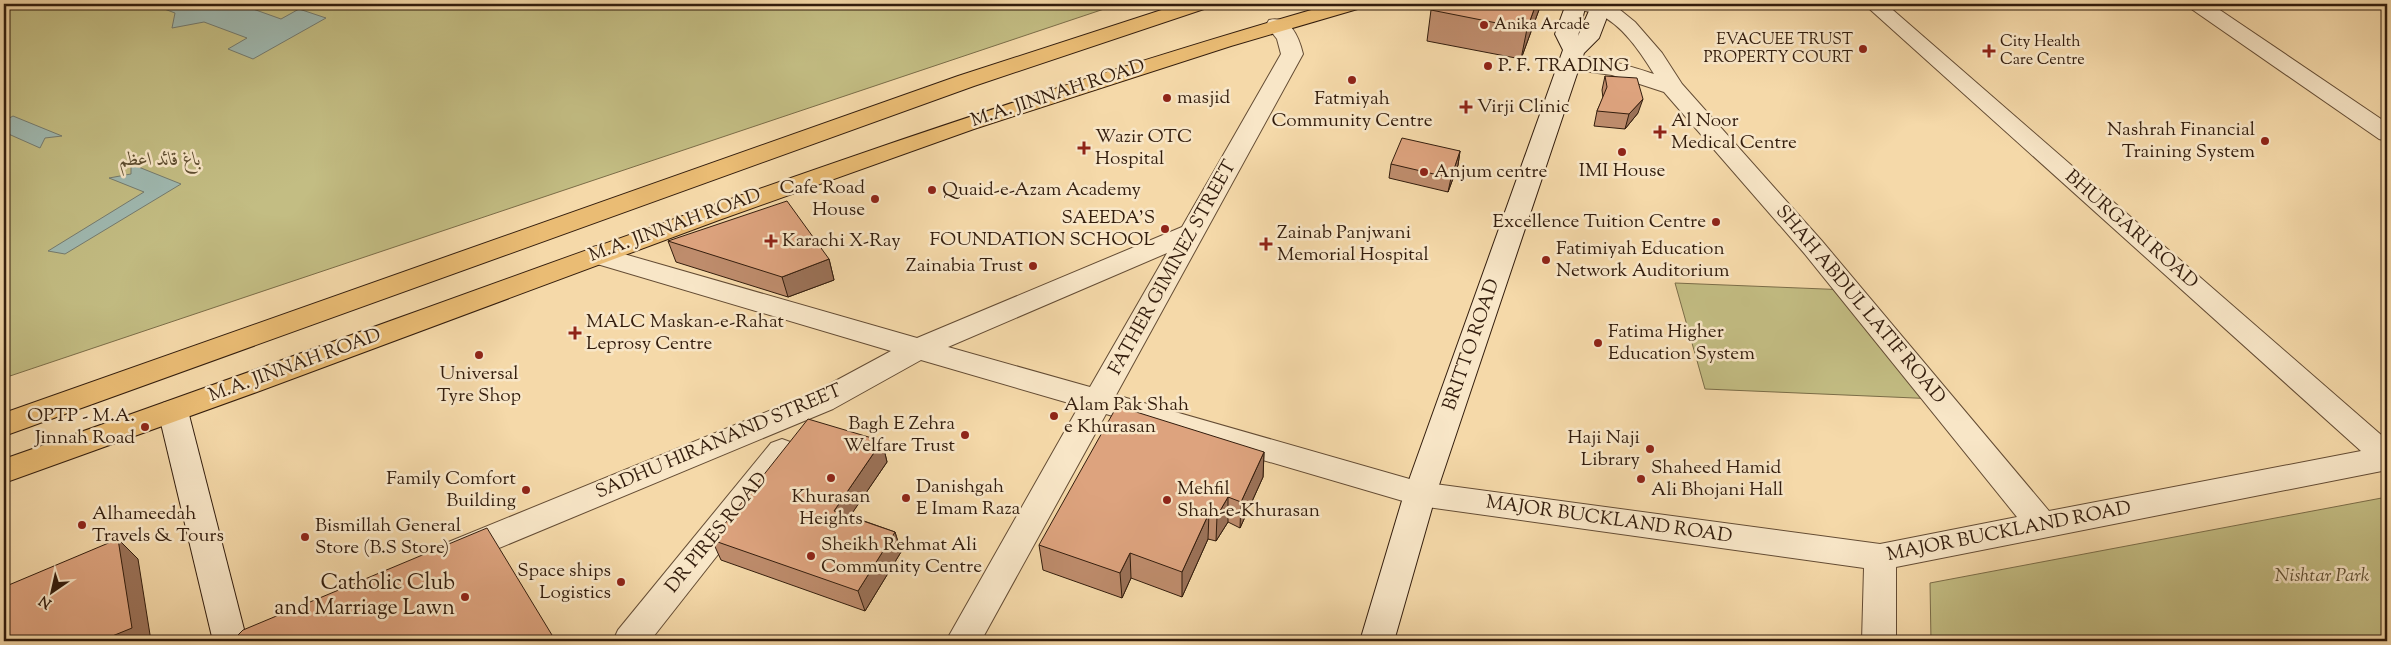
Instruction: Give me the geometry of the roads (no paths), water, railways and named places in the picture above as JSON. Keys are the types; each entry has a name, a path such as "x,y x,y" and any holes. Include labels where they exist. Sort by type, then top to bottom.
{"highway":[{"name":"M.A. JINNAH ROAD","path":"4,425 957,84 1200,4"},
{"name":"M.A. JINNAH ROAD","path":"4,472 596,255 1006,109 1277,25 1354,4"}],"street":[{"name":"SHAH ABDUL LATIF ROAD","path":"1577,4 1602,6 1623,21 1666,72 1672,87 1813,247 2043,526"},
{"path":"1577,4 1566,34 1572,56 1672,87"},
{"name":"BHURGARI ROAD","path":"1874,4 2387,458"},
{"path":"2198,4 2387,134"},
{"name":"BRITTO ROAD","path":"1376,641 1420,494 1572,56 1588,38 1602,6"},
{"name":"FATHER GIMINEZ STREET","path":"963,641 1194,232 1292,54 1288,38 1277,25"},
{"name":"SADHU HIRANAND STREET","path":"431,562 823,401 919,348 1194,232"},
{"name":"MAJOR BUCKLAND ROAD","path":"596,255 1420,494 1880,557 2387,458"},
{"name":"DR PIRES ROAD","path":"630,641 823,401"},
{"path":"173,411 243,639"},
{"path":"1879,641 1880,557"}],"water":[{"path":"151,4 239,4 281,19 299,9 326,18 253,59 228,49 247,38 204,22 172,28 175,13"},
{"path":"13,116 62,136 45,138 40,148 4,132 4,121"},
{"path":"131,164 181,184 65,254 48,251 144,192 109,178 131,174"}],"place":[{"name":"Anika Arcade","path":"1484,25"},
{"name":"EVACUEE TRUST PROPERTY COURT","path":"1863,49"},
{"name":"City Health Care Centre","path":"1989,51"},
{"name":"P. F. TRADING","path":"1488,66"},
{"name":"Fatmiyah Community Centre","path":"1352,80"},
{"name":"masjid","path":"1167,98"},
{"name":"Virji Clinic","path":"1466,107"},
{"name":"Al Noor Medical Centre","path":"1660,132"},
{"name":"Nashrah Financial Training System","path":"2265,141"},
{"name":"Wazir OTC Hospital","path":"1084,148"},
{"name":"IMI House","path":"1622,152"},
{"name":"Anjum centre","path":"1424,172"},
{"name":"Quaid-e-Azam Academy","path":"932,190"},
{"name":"Cafe Road House","path":"875,199"},
{"name":"Excellence Tuition Centre","path":"1716,222"},
{"name":"SAEEDA'S FOUNDATION SCHOOL","path":"1165,229"},
{"name":"Karachi X-Ray","path":"771,241"},
{"name":"Zainab Panjwani Memorial Hospital","path":"1266,244"},
{"name":"Fatimiyah Education Network Auditorium","path":"1546,260"},
{"name":"Zainabia Trust","path":"1033,266"},
{"name":"MALC Maskan-e-Rahat Leprosy Centre","path":"575,333"},
{"name":"Fatima Higher Education System","path":"1598,343"},
{"name":"Universal Tyre Shop","path":"479,355"},
{"name":"Alam Pak Shah e Khurasan","path":"1054,416"},
{"name":"OPTP - M.A. Jinnah Road","path":"145,427"},
{"name":"Bagh E Zehra Welfare Trust","path":"965,435"},
{"name":"Haji Naji Library","path":"1650,449"},
{"name":"Khurasan Heights","path":"831,478"},
{"name":"Shaheed Hamid Ali Bhojani Hall","path":"1641,479"},
{"name":"Family Comfort Building","path":"526,490"},
{"name":"Danishgah E Imam Raza","path":"906,498"},
{"name":"Mehfil Shah-e-Khurasan","path":"1167,500"},
{"name":"Alhameedah Travels & Tours","path":"82,525"},
{"name":"Bismillah General Store (B.S Store)","path":"305,537"},
{"name":"Sheikh Rehmat Ali Community Centre","path":"811,556"},
{"name":"Space ships Logistics","path":"621,582"},
{"name":"Catholic Club and Marriage Lawn","path":"465,597"}],"park label":[{"name":"باغ قائد اعظم","path":"160,160"},
{"name":"Nishtar Park","path":"2322,576"}]}
